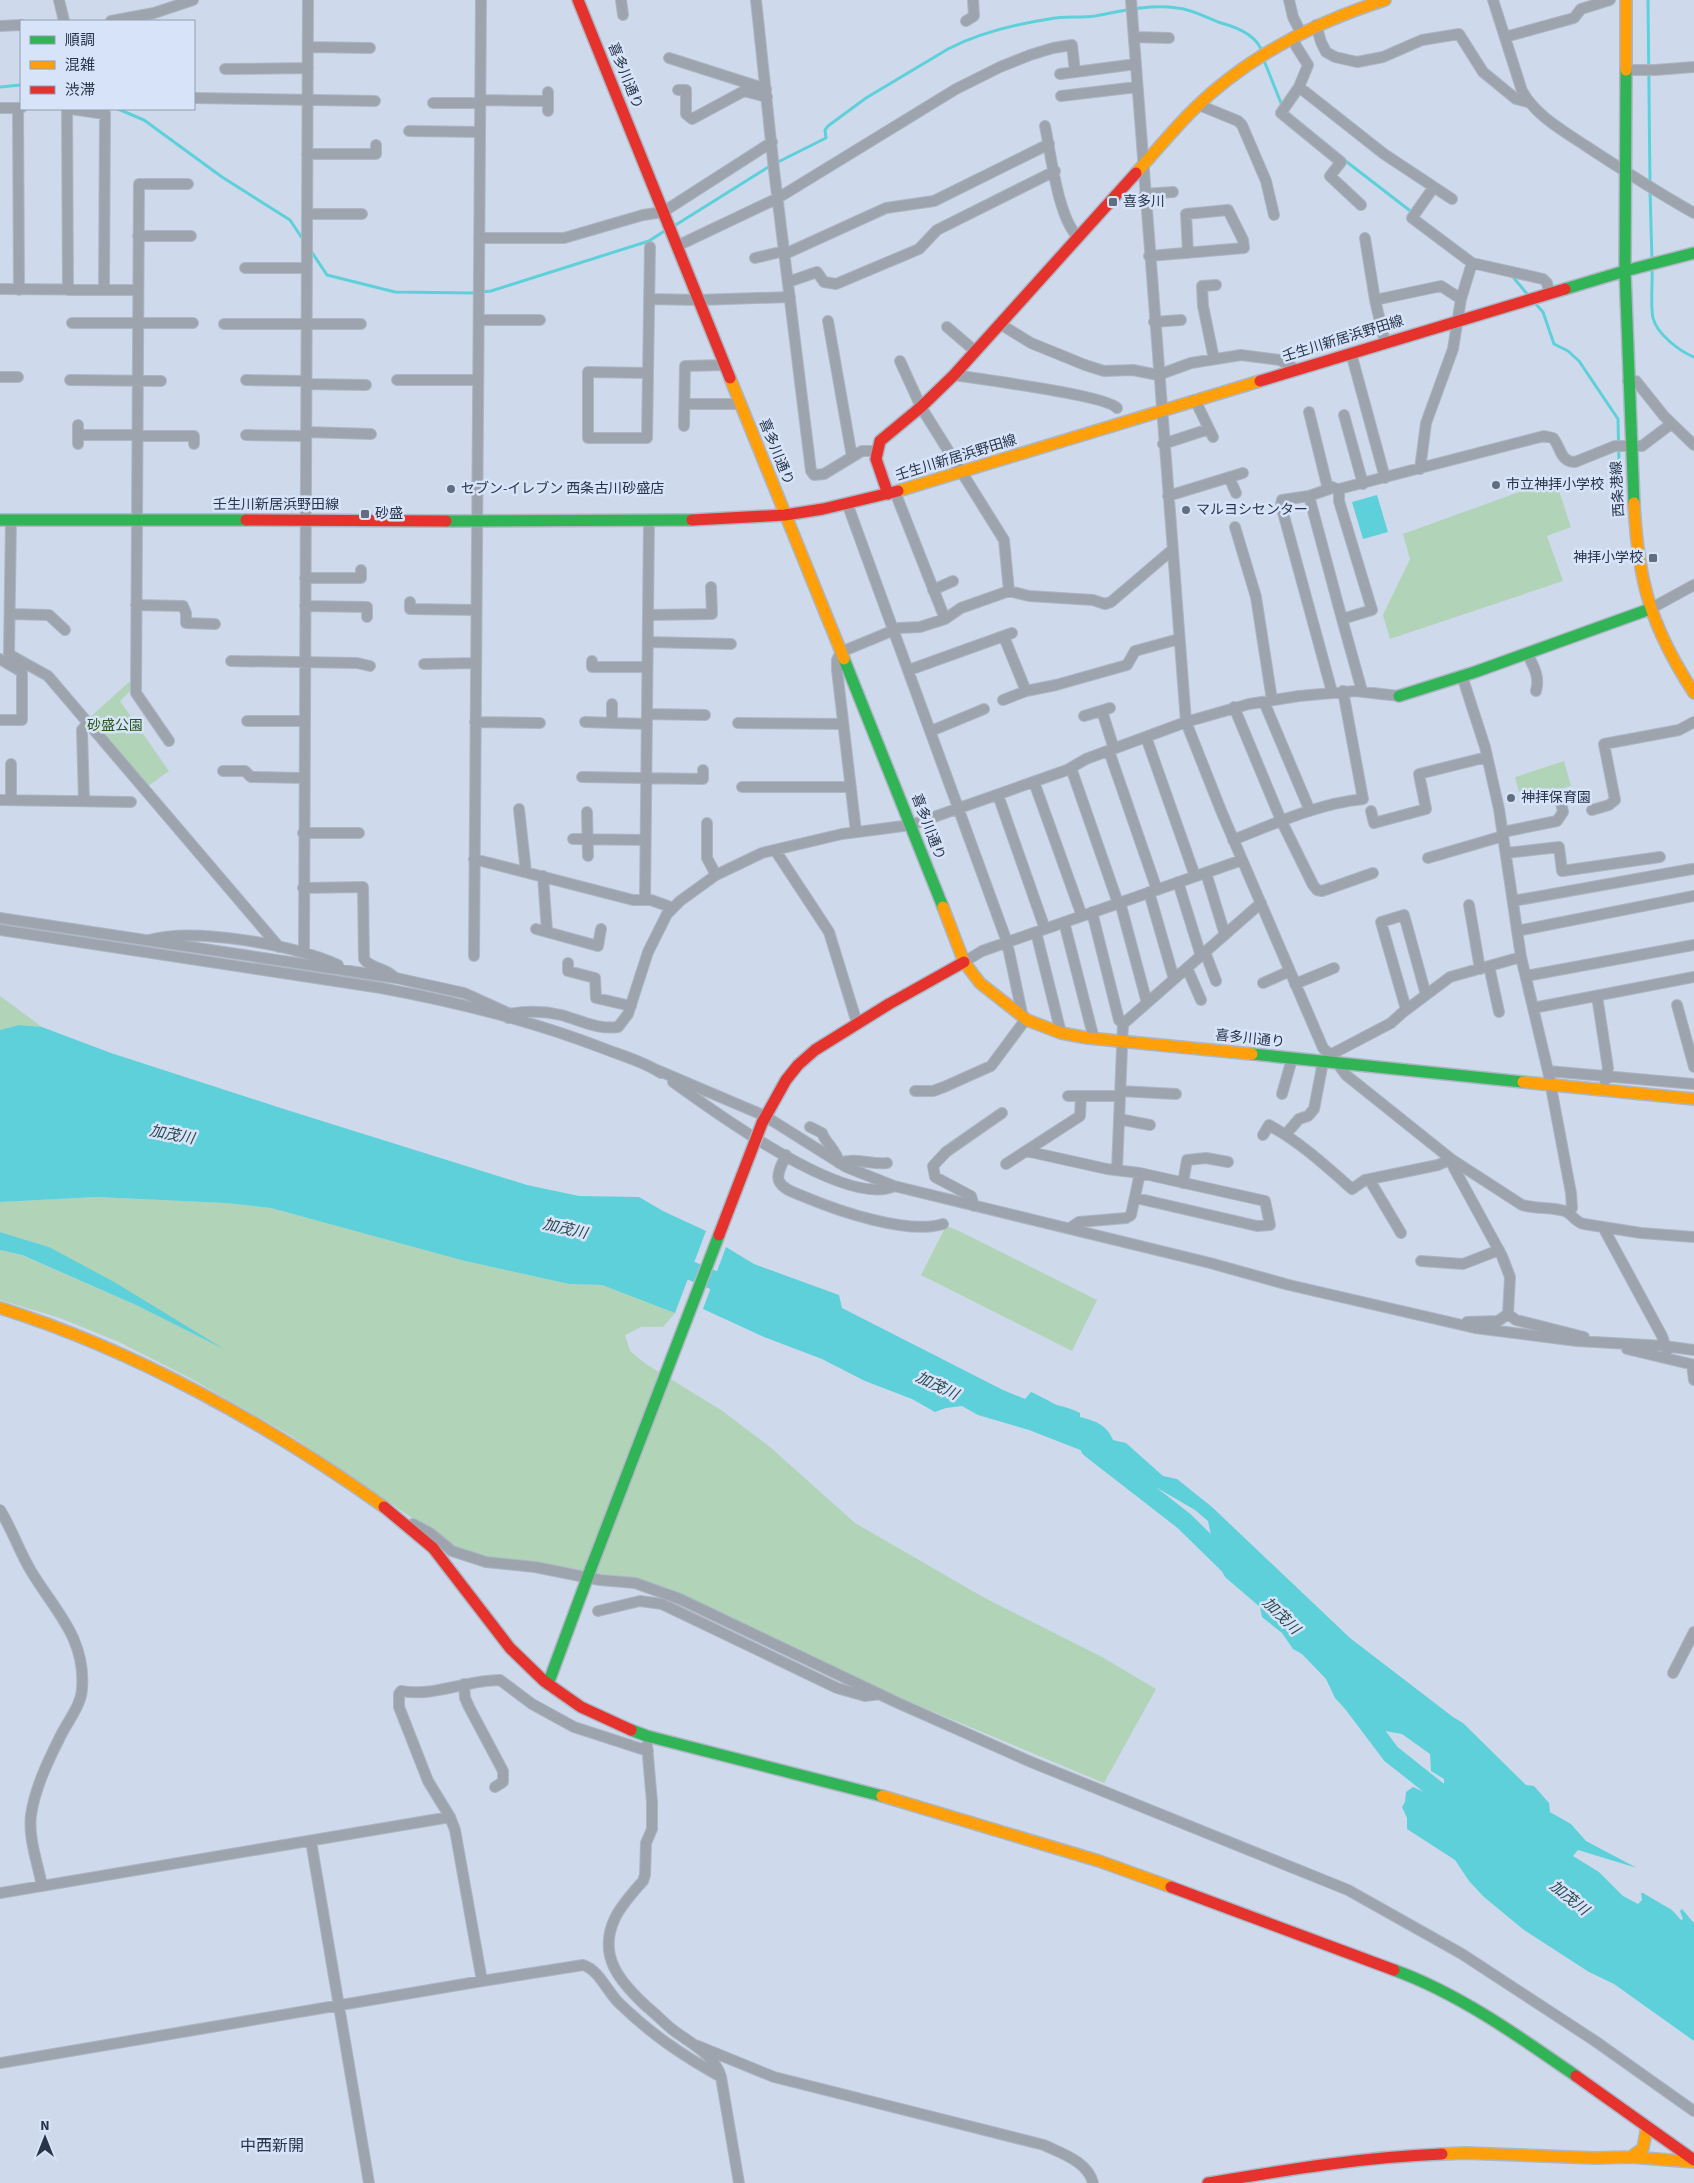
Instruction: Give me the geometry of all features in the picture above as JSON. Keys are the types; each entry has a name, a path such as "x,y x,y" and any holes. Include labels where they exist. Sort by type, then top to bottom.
{"street":[{"path":"59,0 64,20"},
{"path":"124,20 136,19 192,0"},
{"path":"304,953 303,833 308,0"},
{"path":"474,956 481,0"},
{"name":"喜多川通り","path":"578,0 911,825 964,962 980,983 1024,1019 1061,1033 1094,1039 1330,1061 1694,1100"},
{"path":"621,0 623,15"},
{"path":"756,0 778,198 812,471 814,475 824,474 862,451 876,451"},
{"path":"966,21 974,16 973,0"},
{"path":"1289,0 1297,35 1296,46 1308,65 1299,87 1281,113 1341,162 1330,176 1361,205"},
{"path":"945,619 892,493 880,473 876,451 880,441 921,407 954,375 1199,105 1243,68 1297,35 1347,12 1385,0"},
{"path":"1493,0 1522,91 1528,102 1545,118 1625,172 1694,213"},
{"path":"1505,37 1574,18 1581,9 1610,0"},
{"path":"1625,271 1626,0"},
{"path":"1131,6 1186,722 1233,840 1323,1048 1330,1061 1346,1075 1451,1158 1522,1204 1534,1208 1568,1213 1578,1223 1694,1237"},
{"path":"0,26 20,25"},
{"path":"1316,25 1326,52 1335,58 1356,62 1383,57 1422,40 1459,34 1483,72 1516,99 1528,102"},
{"path":"1134,37 1169,38"},
{"path":"677,246 778,198 956,89 1000,67 1046,51 1072,45 1075,72"},
{"path":"308,46 370,48"},
{"path":"670,58 767,93"},
{"path":"1060,74 1136,64"},
{"path":"1626,70 1694,67"},
{"path":"225,69 308,68"},
{"path":"1061,96 1137,87"},
{"path":"1299,87 1384,154 1452,199"},
{"path":"678,90 686,90 686,114 692,118 744,91 767,93"},
{"path":"195,98 375,101"},
{"path":"433,103 548,101"},
{"path":"1199,105 1238,121 1242,125 1266,181 1274,215"},
{"path":"0,108 20,108 18,290"},
{"path":"68,290 69,110"},
{"path":"76,110 105,114 104,290"},
{"path":"1045,126 1067,221 1071,231 1078,238"},
{"path":"409,131 480,132"},
{"path":"479,238 564,238 643,215 663,212 772,142"},
{"path":"307,154 376,154 376,144"},
{"path":"755,258 785,252 886,208 934,201 1049,144"},
{"path":"788,282 817,272 824,282 836,284 918,249 937,230 1055,171"},
{"path":"169,741 136,693 139,184 188,184"},
{"path":"1433,188 1412,218 1472,264 1543,279 1547,283 1550,292"},
{"path":"1145,194 1173,192"},
{"path":"1150,256 1188,253 1244,248 1243,240 1228,210 1186,214 1188,253"},
{"path":"307,214 362,214"},
{"path":"138,236 191,236"},
{"path":"1365,238 1375,300 1385,342"},
{"path":"648,373 588,372 588,438 646,438 648,373 650,247"},
{"name":"壬生川新居浜野田線","path":"5,520 649,521 785,515 847,504 892,493 1550,292 1694,254"},
{"path":"1420,468 1426,423 1453,349 1461,299 1472,264"},
{"path":"245,268 306,268"},
{"name":"西条港線","path":"1625,271 1628,381 1637,549 1650,609 1670,654 1694,693"},
{"path":"1214,359 1203,306 1202,286 1216,285"},
{"path":"1375,300 1441,286 1461,299"},
{"path":"0,289 138,290"},
{"path":"649,299 698,300 790,297"},
{"path":"478,320 540,320"},
{"path":"828,320 852,457"},
{"path":"1154,322 1181,320"},
{"path":"72,323 193,322"},
{"path":"224,324 361,324"},
{"path":"1000,324 1031,343 1104,371 1133,370 1158,375 1191,363 1241,355 1280,360 1295,369"},
{"path":"947,327 975,351"},
{"path":"1350,353 1385,478"},
{"path":"900,361 921,407 1004,540 1010,590"},
{"path":"684,426 686,366 724,365"},
{"path":"954,375 1077,395 1112,403 1117,408"},
{"path":"0,377 18,377"},
{"path":"70,380 161,381"},
{"path":"246,380 366,386"},
{"path":"396,380 478,380"},
{"path":"1628,381 1636,382 1672,424 1694,444"},
{"path":"1164,444 1211,433 1194,400"},
{"path":"685,404 740,404"},
{"path":"1309,412 1327,486 1336,489"},
{"path":"1344,415 1363,484"},
{"path":"1233,840 1281,820 1335,802 1363,799 1337,692 1281,505 1282,500 1363,484 1544,436 1553,438 1563,457 1569,462 1581,460 1616,446 1642,446 1672,424"},
{"path":"246,436 371,434"},
{"path":"78,435 194,436 194,444"},
{"path":"1168,496 1243,473"},
{"path":"1229,477 1236,493"},
{"path":"1336,489 1372,610 1342,619"},
{"path":"1309,496 1362,691"},
{"path":"847,504 1007,942 1024,1019 991,1066 932,1091 915,1091"},
{"path":"5,520 5,586 10,614 10,653 8,660"},
{"path":"645,899 649,521"},
{"path":"1235,528 1256,597 1268,701 1310,810"},
{"path":"856,832 837,665 841,652 894,630 920,628 945,619 961,608 1010,590 1029,596 1093,600 1105,604 1111,602 1172,550"},
{"path":"305,578 361,578 361,570"},
{"path":"933,590 953,581"},
{"path":"0,918 396,978 464,993 509,1016 547,1013 611,1028 622,1024 631,1006 648,952 667,914 716,875 750,858 775,850 856,832 911,825 1034,782 1071,768 1086,759 1186,722 1234,708 1268,701 1337,692 1362,691 1399,696 1527,654 1650,609 1694,585"},
{"path":"648,615 712,614 711,587"},
{"path":"410,602 410,609 476,610"},
{"path":"136,605 183,606 186,613 186,623 215,624"},
{"path":"305,606 368,607 368,617"},
{"path":"10,614 49,615 65,630"},
{"path":"909,670 1008,635 1026,691"},
{"path":"1003,700 1026,691 1056,685 1127,665 1135,651 1179,639"},
{"path":"648,642 731,644"},
{"path":"1527,654 1537,674 1538,684 1536,691"},
{"path":"0,720 22,720 22,672 8,660"},
{"path":"8,660 48,676 86,726 279,948"},
{"path":"231,661 357,663 370,666"},
{"path":"592,661 592,667 647,667"},
{"path":"424,664 476,663"},
{"path":"1462,676 1487,757 1503,834 1521,957 1548,1071 1571,1193 1572,1208 1568,1213"},
{"path":"612,704 612,723"},
{"path":"1234,708 1281,820 1317,890 1328,889 1373,873"},
{"path":"931,731 984,709"},
{"path":"1084,716 1106,710 1111,750 1153,891 1174,980"},
{"path":"585,722 612,723 705,715"},
{"path":"247,721 304,721"},
{"path":"475,722 540,723"},
{"path":"1592,810 1609,805 1615,800 1604,744 1679,730 1694,722"},
{"path":"738,723 843,724"},
{"path":"84,801 86,726"},
{"path":"1146,737 1195,876"},
{"path":"1371,811 1374,823 1430,808 1419,774 1487,757"},
{"path":"11,764 11,800"},
{"path":"1071,768 1119,903 1147,1003"},
{"path":"582,777 703,779 703,770"},
{"path":"222,771 245,771 251,777 304,778"},
{"path":"1034,782 1082,916"},
{"path":"742,787 851,787"},
{"path":"998,795 1040,930 1061,1033"},
{"path":"1428,858 1503,834 1557,821 1563,812 1560,797"},
{"path":"0,800 131,802"},
{"path":"519,809 526,872"},
{"path":"587,812 588,856"},
{"path":"707,823 707,858 716,875"},
{"path":"303,833 359,833"},
{"path":"573,839 645,840"},
{"path":"1506,853 1559,847 1562,871 1660,857"},
{"path":"775,850 828,932 856,1023"},
{"path":"474,859 633,900 645,899 673,908"},
{"path":"548,1684 763,1120 791,1073 814,1052 856,1023 982,951 1242,860"},
{"path":"1513,901 1692,869"},
{"path":"1206,873 1225,935"},
{"path":"543,876 547,931"},
{"path":"1178,882 1203,954 1216,981"},
{"path":"303,888 363,887 364,959 369,964 389,972 396,978"},
{"path":"1517,931 1694,896"},
{"path":"1117,1169 1123,1024 1261,904"},
{"path":"1469,905 1484,967 1499,1012"},
{"path":"1092,912 1119,1020 1123,1024"},
{"path":"1406,1009 1381,922 1404,915 1426,995"},
{"path":"1064,922 1094,1039"},
{"path":"536,929 598,946 601,929"},
{"path":"0,930 381,988 509,1016 578,1038 657,1070 763,1120 839,1163 894,1186 1210,1262 1288,1284 1456,1324 1521,1335 1694,1350"},
{"path":"146,940 183,934 279,948 327,960 347,970"},
{"path":"1526,976 1694,945"},
{"path":"1286,1134 1299,1119 1308,1116 1314,1109 1330,1061 1391,1023 1406,1009 1450,977 1521,957"},
{"path":"568,963 568,971 594,978 596,998 631,1006"},
{"path":"1187,968 1201,1000"},
{"path":"1295,984 1334,968"},
{"path":"1263,983 1290,971"},
{"path":"1533,1008 1694,977"},
{"path":"1597,996 1608,1068 1604,1091"},
{"path":"1677,1005 1694,1067"},
{"path":"1282,1094 1292,1058"},
{"path":"657,1070 748,1134 821,1174 860,1189 887,1189 894,1186"},
{"path":"1548,1071 1694,1084"},
{"path":"1068,1096 1120,1093 1176,1094"},
{"path":"1006,1164 1080,1116 1081,1096"},
{"path":"974,1206 971,1196 941,1182 936,1177 933,1166 946,1152 1002,1113"},
{"path":"1119,1119 1150,1125"},
{"path":"1263,1135 1269,1125 1286,1134 1313,1154 1352,1189 1369,1179 1438,1165 1451,1158"},
{"path":"810,1127 822,1133 825,1142 838,1154 839,1163"},
{"path":"1026,1151 1107,1169 1140,1173 1265,1201 1270,1226 1257,1226 1136,1198"},
{"path":"786,1155 778,1177 779,1182 787,1189 837,1210 870,1219 921,1227 933,1227 943,1224"},
{"path":"1183,1183 1187,1160 1206,1158 1228,1162"},
{"path":"1451,1158 1454,1168 1498,1250 1510,1277 1508,1314"},
{"path":"839,1163 846,1160 862,1160 878,1164 888,1163"},
{"path":"1070,1228 1079,1222 1126,1218 1131,1215 1140,1173"},
{"path":"1369,1179 1401,1233"},
{"path":"1603,1227 1662,1336 1667,1351 1693,1365"},
{"path":"1421,1261 1463,1264 1498,1250"},
{"path":"0,1308 113,1350 166,1376 295,1448 401,1518 430,1533 452,1550 486,1562 535,1567 588,1578 635,1583 680,1599 880,1694 1031,1762 1313,1874 1348,1890 1462,1954 1595,2041 1694,2111"},
{"path":"1456,1324 1498,1321 1508,1314"},
{"path":"1508,1314 1516,1320 1693,1365"},
{"path":"1693,1365 1694,1380"},
{"path":"0,1510 31,1570 70,1628 81,1662 82,1691 43,1775 31,1816 31,1829 42,1886"},
{"path":"401,1518 442,1557 519,1658 572,1703 591,1714 647,1736 897,1800 1099,1861 1403,1972 1442,1990 1480,2012 1647,2127 1694,2162"},
{"path":"598,1611 640,1601 662,1604 837,1688 865,1696 880,1694"},
{"path":"1673,1673 1694,1632"},
{"path":"482,1981 456,1830 428,1781 399,1707 398,1698 402,1692 429,1692 464,1684 500,1680 519,1695 574,1727 648,1751"},
{"path":"464,1684 465,1698 503,1771 503,1782 495,1787"},
{"path":"647,1736 652,1828 646,1843 645,1874 643,1881 616,1916 610,1931 608,1946 617,1974 626,1987 672,2029 698,2046 774,2076 1044,2145 1074,2160 1085,2168 1091,2174 1093,2183"},
{"path":"0,1893 450,1817"},
{"path":"311,1841 369,2183"},
{"path":"0,2063 575,1966 592,1967 606,1989 639,2023 666,2044 721,2077"},
{"path":"698,2046 719,2070 739,2183"},
{"path":"1631,2157 1644,2148 1647,2127"},
{"path":"1208,2183 1319,2164 1392,2156 1466,2153 1595,2158 1631,2157 1694,2162"}],"green space":[{"path":"1555,479 1571,527 1547,536 1563,581 1390,639 1383,615 1410,559 1403,534"},
{"name":"砂盛公園","path":"129,682 133,688 120,701 169,771 144,789 86,721"},
{"path":"1564,761 1571,786 1521,800 1515,777"},
{"path":"0,996 42,1027 19,1025 0,1030"},
{"path":"97,1197 225,1203 271,1208 461,1260 569,1284 602,1285 675,1313 663,1327 641,1327 625,1335 630,1351 646,1364 721,1410 770,1447 855,1523 983,1597 1102,1657 1156,1689 1104,1783 898,1697 682,1594 637,1578 601,1574 535,1562 485,1557 452,1545 290,1435 188,1377 119,1342 60,1318 0,1300 0,1250 21,1255 136,1305 217,1345 49,1247 0,1232 0,1202"},
{"path":"946,1226 1097,1300 1072,1351 921,1275"}],"water":[{"path":"1377,495 1388,532 1363,539 1352,502"},
{"path":"19,1025 42,1027 111,1053 527,1185 579,1196 639,1197 663,1211 706,1231 675,1313 602,1285 569,1284 461,1260 271,1208 225,1203 97,1197 0,1202 0,1030"},
{"path":"0,1232 49,1247 116,1283 224,1349 136,1305 22,1255 0,1250"},
{"path":"726,1247 754,1264 839,1295 842,1308 1003,1390 1025,1399 1031,1392 1057,1405 1080,1413 1080,1417 1100,1424 1107,1430 1113,1440 1126,1443 1163,1476 1177,1479 1212,1507 1350,1638 1463,1723 1526,1785 1534,1786 1549,1803 1550,1812 1571,1824 1586,1841 1637,1868 1578,1850 1573,1856 1599,1872 1623,1896 1638,1904 1642,1900 1641,1893 1643,1893 1672,1910 1681,1920 1683,1919 1680,1911 1682,1909 1694,1923 1694,2041 1614,1984 1589,1972 1524,1930 1484,1897 1469,1881 1455,1860 1407,1829 1407,1818 1402,1807 1405,1802 1406,1792 1413,1787 1424,1792 1426,1788 1435,1795 1444,1789 1444,1779 1431,1771 1430,1754 1402,1734 1385,1731 1349,1713 1335,1698 1326,1679 1302,1654 1293,1649 1282,1633 1262,1617 1260,1607 1225,1577 1217,1562 1208,1521 1195,1510 1159,1489 1088,1453 1029,1430 978,1415 962,1406 946,1408 935,1412 912,1399 865,1381 822,1359 764,1337 703,1309"}],"waterway":[{"path":"1648,0 1650,183"},
{"path":"776,163 826,138 825,130 828,126 866,98 948,49 997,30 1055,18 1095,16 1146,7 1167,7 1194,12 1239,29 1251,36 1262,52"},
{"path":"1263,58 1283,108"},
{"path":"0,87 20,85"},
{"path":"120,110 144,120 222,177 290,220 304,241"},
{"path":"1343,159 1413,213"},
{"path":"674,226 770,166"},
{"path":"1650,190 1652,261"},
{"path":"311,251 327,275 395,292 472,293 491,291 649,241 666,230"},
{"path":"1652,267 1652,306 1655,324 1669,341 1694,357"},
{"path":"1513,277 1528,295"},
{"path":"1534,302 1543,312 1554,344 1568,351 1579,361 1618,419 1619,466"},
{"name":"加茂川","path":"668,1261 737,1290"},
{"name":"加茂川","path":"1090,1448 1184,1521 1233,1569"},
{"name":"加茂川","path":"1351,1701 1391,1754 1458,1807"}],"traffic: fast":[{"path":"1565,289 1625,271 1626,70"},
{"path":"1634,503 1625,271 1694,253"},
{"path":"0,520 246,520"},
{"path":"446,521 692,520"},
{"path":"1399,696 1475,672 1650,609"},
{"path":"844,659 943,907"},
{"path":"1252,1054 1523,1082"},
{"path":"591,1568 719,1235"},
{"path":"548,1684 591,1568"},
{"path":"631,1730 647,1736 882,1796"},
{"path":"1394,1970 1465,2003 1511,2031 1576,2076"}],"traffic: slow":[{"path":"1136,173 1192,111 1235,74 1258,58 1332,19 1385,0"},
{"path":"1626,0 1626,70"},
{"path":"730,378 844,659"},
{"path":"898,491 1260,381"},
{"path":"1634,503 1639,557 1649,603 1667,647 1694,693"},
{"path":"943,907 964,962 980,983 1027,1020 1061,1033 1088,1038 1252,1054"},
{"path":"1523,1082 1694,1099"},
{"path":"0,1308 100,1345 199,1392 294,1447 384,1507"},
{"path":"882,1796 1099,1861 1171,1887"},
{"path":"1631,2157 1643,2148 1647,2127"},
{"path":"1442,2154 1466,2153 1595,2158 1631,2157 1694,2162"}],"traffic: jam":[{"path":"578,0 730,378"},
{"path":"888,494 876,459 880,441 921,407 954,375 1136,173"},
{"path":"1260,381 1565,289"},
{"path":"692,520 785,515 823,509 898,491"},
{"path":"246,520 446,521"},
{"path":"762,1123 786,1080 798,1065 815,1050 889,1004 964,962"},
{"path":"719,1235 762,1123"},
{"path":"384,1507 433,1548 510,1648 544,1681 581,1707 631,1730"},
{"path":"1171,1887 1394,1970"},
{"path":"1576,2076 1694,2160"},
{"path":"1208,2183 1354,2161 1442,2154"}],"place":[{"name":"喜多川","path":"1113,202"},
{"name":"市立神拝小学校","path":"1496,485"},
{"name":"セブン-イレブン 西条古川砂盛店","path":"451,489"},
{"name":"マルヨシセンター","path":"1186,510"},
{"name":"砂盛","path":"365,514"},
{"name":"神拝小学校","path":"1653,558"},
{"name":"神拝保育園","path":"1511,798"}],"district":[{"name":"中西新開","path":"272,2146"}]}
